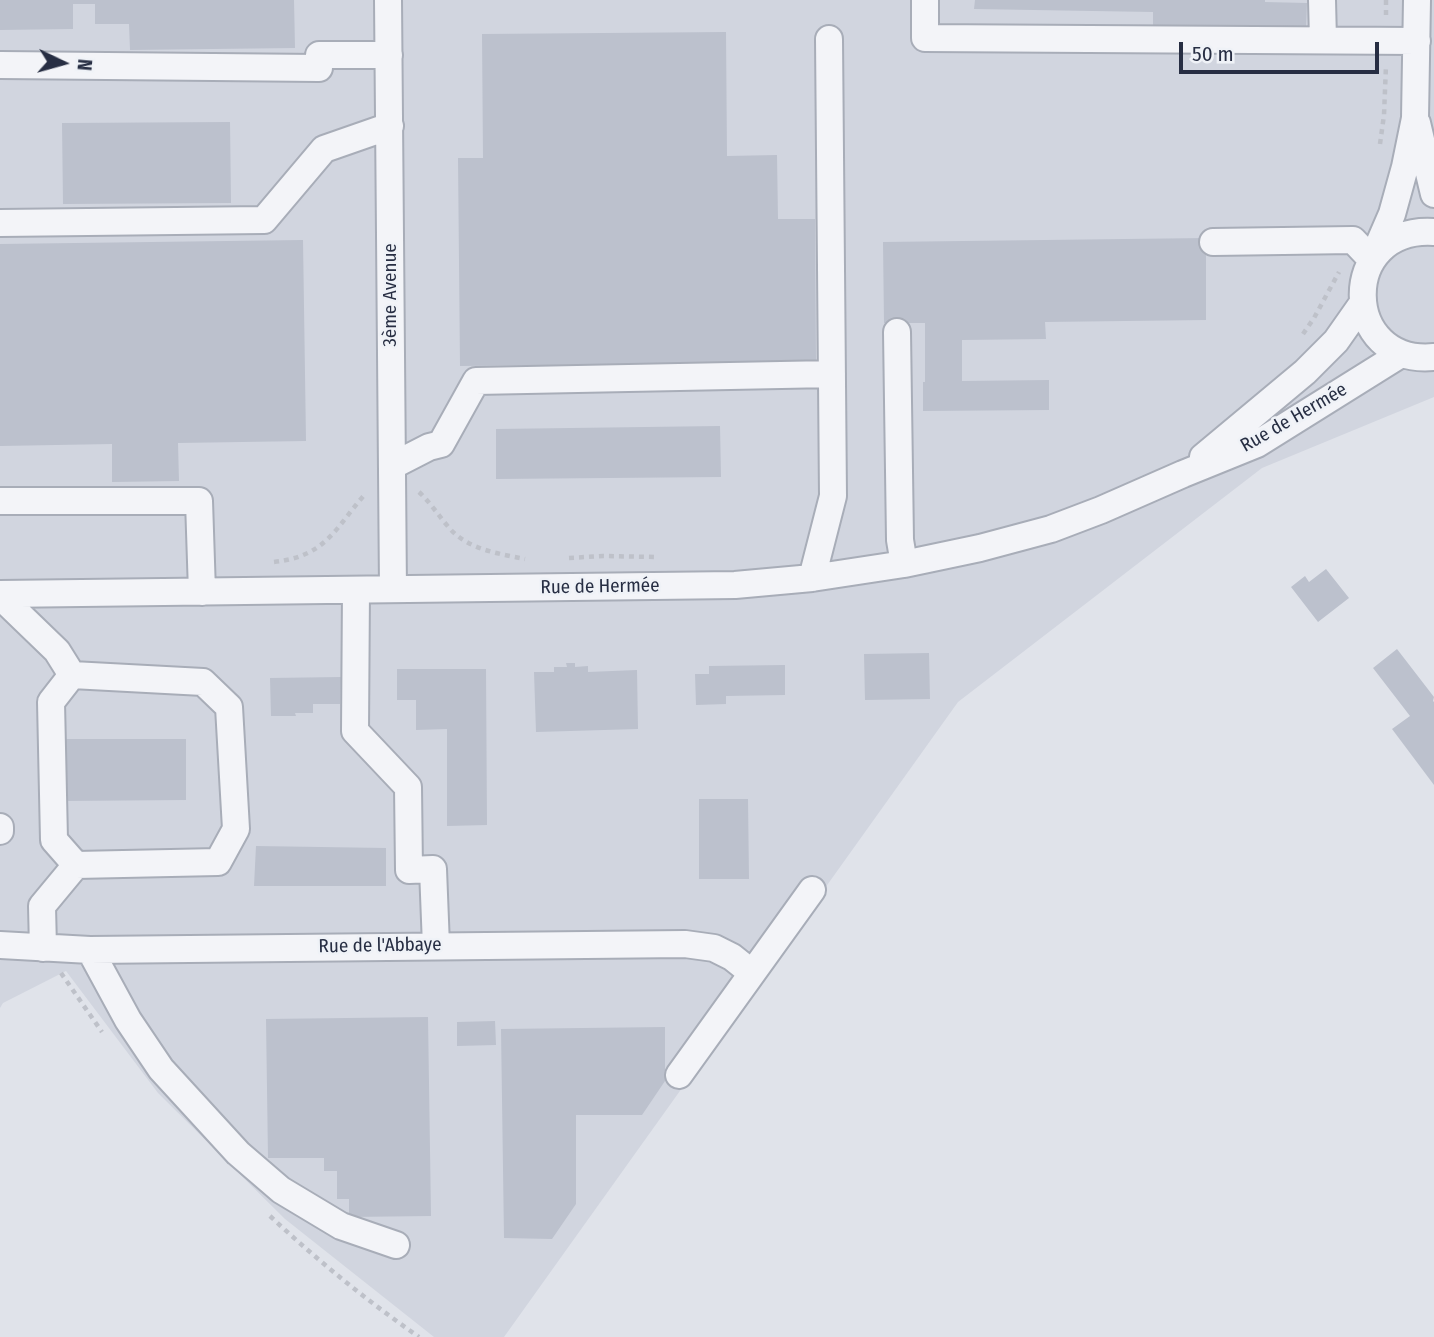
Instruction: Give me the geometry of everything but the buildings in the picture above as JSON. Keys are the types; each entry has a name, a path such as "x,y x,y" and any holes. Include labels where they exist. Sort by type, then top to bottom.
{"street":[{"name":"3ème Avenue","path":"388,0 393,589"},
{"path":"925,0 925,38 1417,41"},
{"path":"1322,0 1323,40"},
{"path":"1417,0 1415,118 1434,194"},
{"path":"812,578 833,496 829,39"},
{"path":"0,65 319,68 319,55 389,55"},
{"name":"Rue de Hermée","path":"1183,474 1305,372 1336,341 1362,304 1365,273 1392,214 1415,118"},
{"path":"0,223 264,220 324,149 390,126"},
{"path":"1213,242 1353,240 1372,260 1388,243 1409,233 1434,232"},
{"path":"1362,304 1369,324 1382,342 1401,354 1421,358 1434,357"},
{"path":"897,332 900,540 904,564"},
{"name":"Rue de Hermée","path":"0,595 735,585 812,578 904,564 981,548 1101,510 1257,444 1401,354"},
{"path":"392,466 429,447 441,444 476,381 832,374"},
{"path":"0,501 199,501 202,592"},
{"path":"356,590 355,731 408,787 410,870 433,869 436,946"},
{"path":"0,595 57,651 72,675"},
{"path":"72,675 51,702 54,840 76,865"},
{"path":"43,948 42,906 76,865 218,862 236,830 229,708 203,682 72,675"},
{"path":"679,1075 812,890"},
{"name":"Rue de l'Abbaye","path":"0,945 90,950 685,944 713,948 732,957 752,973"},
{"path":"90,950 128,1020 161,1069 238,1153 281,1190 341,1226 396,1245"}],"shaded area":[{"path":"0,0 1434,0 1434,397 1262,468 958,702 504,1337 434,1337 285,1219 158,1093 66,971 3,1003 0,1008"}]}
